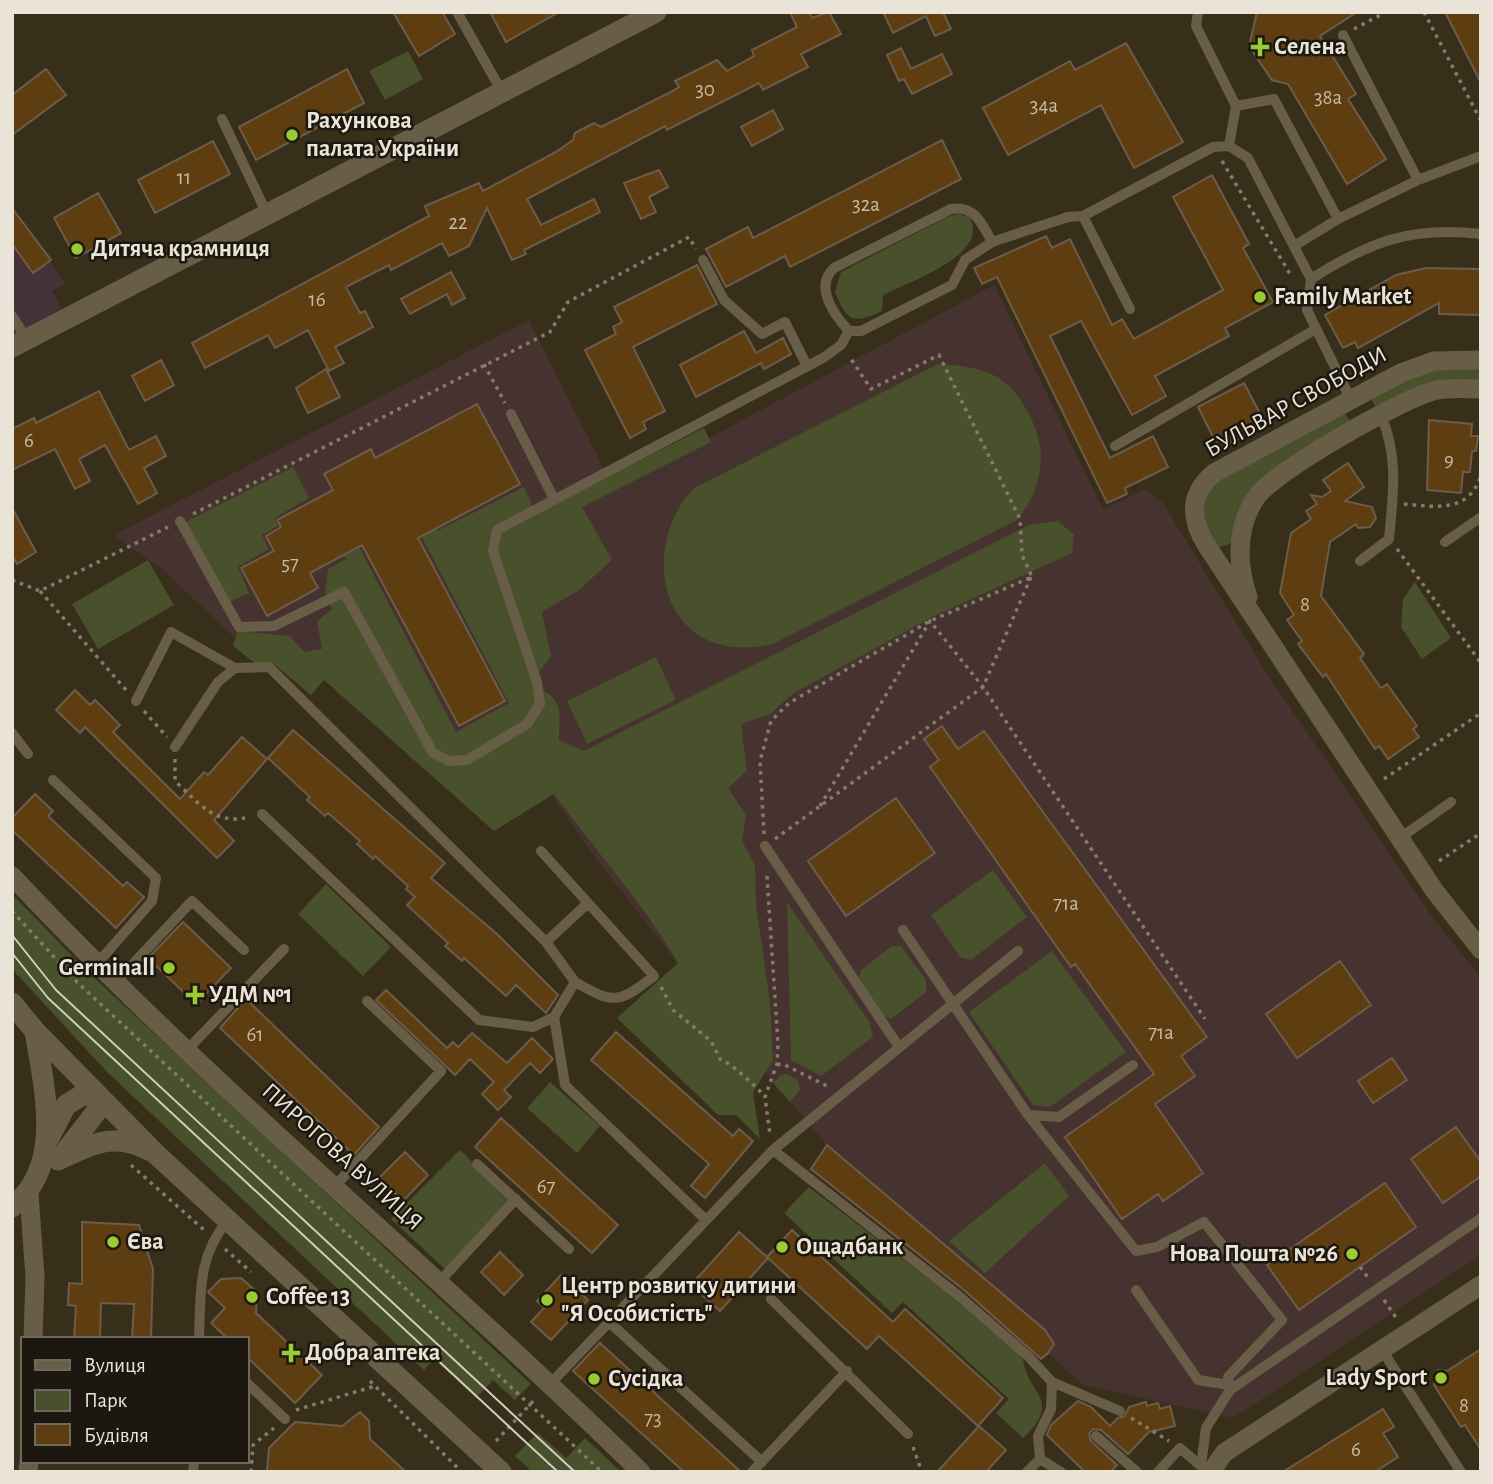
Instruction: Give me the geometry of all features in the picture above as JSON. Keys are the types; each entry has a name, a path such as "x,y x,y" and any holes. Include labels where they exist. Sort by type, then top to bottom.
{"main road":[{"path":"20,343 656,12"},
{"path":"12,1003 157,1155 500,1472"},
{"path":"36,1031 52,1154"},
{"path":"26,1193 52,1154 96,1112 95,1093"},
{"path":"52,1154 66,1105 95,1093"},
{"path":"52,1154 103,1139 139,1145 157,1155"}],"street":[{"name":"БУЛЬВАР СВОБОДИ","path":"1481,360 1440,360 1418,365 1351,400 1214,473 1196,495 1192,511 1195,527 1434,890 1481,950"},
{"name":"БУЛЬВАР СВОБОДИ","path":"1254,615 1240,556 1243,524 1254,500 1271,480 1373,421 1433,391 1481,390"},
{"path":"1351,400 1373,421"},
{"name":"ПИРОГОВА ВУЛИЦЯ","path":"12,876 95,965 440,1281 641,1472"},
{"path":"26,1193 34,1277 33,1337"},
{"path":"1206,1470 1224,1453 1481,1285"}],"lane":[{"path":"457,12 502,92"},
{"path":"1198,12 1196,26 1236,106 1229,146"},
{"path":"1343,35 1418,180"},
{"path":"1236,106 1274,99 1338,219"},
{"path":"222,120 268,216"},
{"path":"992,242 981,220 974,213 960,208 834,268 825,276 823,287 841,323 849,331 861,331 952,285 965,260 992,242 1068,217 1083,216 1213,146 1229,146 1248,158 1311,279 1311,295 1307,302 1316,329 1351,400"},
{"path":"1294,246 1338,219 1418,180 1481,156"},
{"path":"1083,216 1130,309"},
{"path":"1311,279 1351,253 1410,233 1481,234"},
{"path":"703,260 724,300 762,334 785,322 807,366"},
{"path":"12,316 20,343"},
{"path":"1115,446 1316,329"},
{"path":"180,521 239,627 274,626 344,592 433,753 449,761 467,760 527,724 540,704 537,682 493,551 497,530 807,366 841,345 849,331"},
{"path":"511,414 554,499"},
{"path":"1360,561 1389,539 1394,474 1391,439 1373,421"},
{"path":"1445,542 1481,517"},
{"path":"136,701 171,632 235,668 269,667 545,942 576,982 606,999 630,995 654,976 541,851"},
{"path":"175,747 218,682 235,668"},
{"path":"12,733 28,754"},
{"path":"53,780 156,878 152,901 95,965"},
{"path":"1400,838 1451,802"},
{"path":"262,814 479,1020 533,1027 554,1017 576,982"},
{"path":"765,846 899,1048"},
{"path":"114,983 192,901 244,950"},
{"path":"545,942 588,903"},
{"path":"903,930 1028,1115 1136,1251 1157,1247 1204,1222 1282,1320 1228,1377 1230,1387"},
{"path":"187,1050 284,949"},
{"path":"550,1384 773,1150 1018,951"},
{"path":"335,1186 441,1071 367,1001"},
{"path":"554,1017 565,1085 706,1220"},
{"path":"1028,1115 1059,1117 1133,1065"},
{"path":"773,1150 959,1296 1028,1356 1052,1382 1120,1411"},
{"path":"477,1164 569,1249"},
{"path":"440,1281 516,1199"},
{"path":"1206,1470 1206,1428 1230,1387 1481,1217"},
{"path":"199,1337 202,1272 213,1238 228,1220"},
{"path":"1136,1290 1198,1380 1230,1387"},
{"path":"771,1299 908,1434"},
{"path":"609,1322 762,1462"},
{"path":"1382,1350 1461,1472"},
{"path":"752,1472 847,1371"},
{"path":"1027,1472 1040,1459 1038,1436 1051,1409 1052,1382"},
{"path":"248,1384 285,1419"},
{"path":"1096,1436 1137,1472"},
{"path":"1158,1472 1180,1448 1206,1470"},
{"path":"1040,1459 1061,1472"}],"path":[{"path":"1343,35 1386,12"},
{"path":"1424,12 1481,121"},
{"path":"1213,146 1307,302"},
{"path":"40,591 550,332 568,302 689,237 703,260"},
{"path":"765,846 983,687 1032,577 1022,555 1020,519 939,355 871,389 841,345"},
{"path":"484,364 511,414"},
{"path":"1392,503 1432,506 1460,503 1476,491 1481,476"},
{"path":"1401,556 1481,663"},
{"path":"773,1150 765,1097 777,1065 778,1044 760,761 771,721 789,702 930,621 1032,577"},
{"path":"12,580 40,591 175,747 174,781 209,813 234,821 262,814"},
{"path":"930,621 983,687 1205,1019"},
{"path":"820,806 930,621"},
{"path":"1382,780 1481,713"},
{"path":"1439,861 1481,833"},
{"path":"12,911 77,982 602,1472"},
{"path":"654,976 673,1010 711,1041 720,1059 728,1061 736,1073 751,1081 765,1097"},
{"path":"777,1065 785,1065 841,1093"},
{"path":"121,1157 252,1273"},
{"path":"366,1377 463,1472"},
{"path":"495,1441 550,1384"},
{"path":"1120,1411 1180,1448"},
{"path":"908,1434 922,1472"}],"shaded area":[{"path":"12,209 66,284 52,291 67,320 12,347"},
{"path":"994,285 1103,509 1145,489 1163,503 1266,672 1436,922 1481,977 1481,1255 1233,1418 1083,1385 1048,1353 1054,1344 1044,1329 827,1145 737,1039 597,860 552,795 494,831 324,680 311,695 276,661 251,653 163,570 114,535 529,320 614,489"}],"green space":[{"path":"408,51 423,79 385,100 369,71"},
{"path":"959,214 969,217 973,230 969,243 959,255 928,274 883,295 882,311 857,319 847,314 835,292 841,272 949,216"},
{"path":"1481,360 1481,389 1446,389 1381,416 1367,392 1408,369"},
{"path":"938,364 969,367 997,377 1017,395 1033,423 1041,452 1041,466 1033,493 1017,520 773,644 745,647 717,644 700,636 684,622 672,604 666,585 664,564 672,523 681,504 694,488"},
{"path":"1341,406 1355,430 1281,473 1235,539 1228,545 1213,548 1196,495"},
{"path":"704,428 711,442 582,507 612,560 579,590 542,612 551,656 539,672 544,691 558,705 559,740 584,751 1029,525 1058,521 1074,535 1072,553 932,617 794,693 770,714 741,724 747,771 728,788 746,815 742,841 755,865 756,905 770,1001 773,1060 753,1092 760,1139 736,1115 718,1115 617,1018 678,963 635,898 554,794 494,831 324,680 311,695 275,665 256,664 233,646 238,631 290,636 304,652 322,649 317,621 332,609 325,593 328,569 346,559 338,545 354,537 456,732 509,703 419,532 432,524 437,531 524,487 534,509 573,494"},
{"path":"293,467 309,498 275,518 278,526 262,535 269,549 238,567 249,593 226,604 182,524"},
{"path":"148,560 174,605 98,649 72,604"},
{"path":"1415,582 1451,638 1422,659 1401,627 1403,599"},
{"path":"656,657 676,700 587,744 567,701"},
{"path":"993,870 1027,917 971,960 960,957 931,915"},
{"path":"326,884 391,947 363,976 298,914"},
{"path":"12,894 87,971 531,1384 515,1400 493,1380 476,1398 434,1359 424,1370 107,1072 12,969"},
{"path":"787,902 870,1023 873,1037 821,1076 791,1060"},
{"path":"892,946 901,946 926,980 926,992 891,1019 881,1015 858,981 861,970"},
{"path":"1052,951 1126,1052 1050,1107 1033,1105 969,1012"},
{"path":"787,1074 798,1080 800,1090 790,1102 773,1083 781,1075"},
{"path":"550,1082 600,1126 577,1153 527,1108"},
{"path":"460,1150 510,1200 445,1269 391,1219"},
{"path":"1045,1163 1069,1196 985,1273 949,1241"},
{"path":"809,1187 946,1292 1023,1357 1025,1369 1042,1405 1035,1425 1023,1438 996,1413 1009,1399 903,1302 892,1313 784,1213"},
{"path":"538,1433 566,1458 585,1438 621,1472 532,1472 515,1456"}],"building":[{"path":"393,12 442,12 455,34 419,56"},
{"path":"490,12 559,12 506,42"},
{"path":"790,12 809,12 812,18 829,12 841,34 801,54 808,67 763,90 759,83 667,130 665,126 527,199 541,225 594,199 600,212 524,250 526,254 512,260 487,208 469,246 449,256 442,243 391,270 389,265 346,287 360,313 365,311 373,327 335,347 344,363 329,371 308,330 275,348 268,335 205,368 192,343 429,216 425,206 479,183 483,191 556,152 573,140 575,133 594,123 601,127 671,92 679,87 675,81 717,60 727,71 754,56 752,50 797,27"},
{"path":"883,12 943,12 951,29 935,36 926,16 893,33"},
{"path":"1257,12 1357,12 1320,36 1356,94 1348,99 1386,159 1347,184 1288,84 1272,80 1249,46"},
{"path":"1445,12 1481,12 1481,83"},
{"path":"1126,43 1183,142 1134,168 1101,105 1008,155 983,108 1070,61 1075,70"},
{"path":"901,48 911,69 942,54 952,74 912,94 904,79 899,81 887,55"},
{"path":"46,69 66,95 12,135 12,95"},
{"path":"347,69 364,103 256,160 239,127"},
{"path":"773,110 783,129 752,146 741,127"},
{"path":"942,140 961,179 790,267 785,256 726,287 706,249 748,227 753,238"},
{"path":"213,141 230,174 155,213 138,180"},
{"path":"659,170 668,187 649,197 656,212 641,219 624,183"},
{"path":"1212,175 1249,244 1243,248 1273,302 1225,328 1229,336 1155,376 1166,396 1132,415 1081,321 1050,336 1110,458 1153,436 1168,467 1125,488 1127,494 1107,503 997,277 982,284 974,268 1046,236 1052,248 1070,239 1112,325 1122,319 1134,339 1223,290 1173,197"},
{"path":"98,193 121,233 76,258 54,218"},
{"path":"12,208 51,260 33,273 12,244"},
{"path":"697,265 717,304 633,347 665,411 643,422 646,429 630,438 585,350 616,334 613,327 622,322 614,307"},
{"path":"1426,268 1481,269 1481,315 1439,314 1439,303 1358,348 1355,342 1343,348 1325,315 1396,275"},
{"path":"451,272 465,298 452,305 447,294 410,314 401,299"},
{"path":"744,331 756,353 783,338 791,354 764,369 761,363 696,397 680,365"},
{"path":"161,360 174,385 145,401 132,376"},
{"path":"326,369 340,397 308,413 296,388"},
{"path":"1244,383 1266,425 1219,449 1198,407"},
{"path":"99,391 129,450 156,436 166,456 144,468 157,493 138,504 105,445 79,459 90,481 75,489 55,449 12,470 12,429 34,418 36,423"},
{"path":"477,404 520,484 418,538 505,701 459,726 362,545 310,573 318,588 267,616 241,568 274,551 266,536 281,527 277,520 333,490 324,474 371,449 375,458"},
{"path":"1429,420 1472,424 1471,436 1478,436 1476,451 1472,451 1470,472 1463,472 1461,493 1427,490"},
{"path":"1348,463 1364,487 1345,501 1372,507 1376,518 1370,527 1358,528 1356,524 1330,542 1321,596 1364,654 1360,658 1381,688 1387,684 1417,726 1413,729 1419,737 1388,759 1379,746 1375,749 1326,674 1323,677 1298,644 1302,641 1287,620 1294,615 1280,593 1291,533 1311,519 1306,511 1317,504 1311,495 1322,497 1331,491 1323,480"},
{"path":"12,508 36,552 17,564 12,555"},
{"path":"75,690 90,705 95,700 120,725 113,732 180,799 204,772 208,775 242,737 267,759 214,820 234,841 217,858 85,727 80,733 56,710"},
{"path":"942,726 958,749 984,731 1207,1037 1181,1056 1195,1076 1155,1104 1203,1173 1163,1201 1158,1194 1122,1219 1065,1137 1154,1074 1075,964 1071,967 930,767 939,760 924,739"},
{"path":"293,730 445,863 431,878 497,934 558,995 546,1013 516,985 506,996 464,958 462,961 445,946 448,943 407,905 415,897 406,889 408,886 375,856 373,859 357,844 360,841 328,813 325,816 307,800 310,797 268,758"},
{"path":"35,794 53,811 48,816 123,886 127,882 144,897 116,928 12,830 12,818"},
{"path":"896,798 935,853 846,916 808,861"},
{"path":"183,922 231,968 196,1004 148,958"},
{"path":"1340,961 1371,1005 1297,1058 1266,1014"},
{"path":"386,990 447,1048 453,1042 458,1047 472,1033 507,1063 532,1038 553,1059 540,1073 530,1063 504,1090 511,1097 498,1110 482,1094 494,1082 470,1059 455,1075 376,1000"},
{"path":"246,999 379,1127 354,1155 220,1028"},
{"path":"616,1032 733,1136 739,1129 753,1141 705,1198 691,1186 709,1164 591,1060"},
{"path":"1392,1058 1407,1080 1373,1103 1358,1081"},
{"path":"501,1118 618,1225 592,1253 475,1147"},
{"path":"1456,1127 1481,1162 1481,1176 1443,1203 1411,1159"},
{"path":"827,1145 1045,1330 1054,1344 1048,1353 1041,1359 964,1290 811,1169"},
{"path":"405,1152 428,1175 403,1201 379,1178"},
{"path":"1385,1183 1416,1227 1299,1310 1267,1265"},
{"path":"82,1222 139,1225 153,1269 151,1337 132,1337 134,1304 101,1303 100,1337 74,1337 76,1306 68,1305 69,1283 82,1284"},
{"path":"792,1230 893,1322 905,1309 1003,1398 978,1426 879,1336 867,1349 768,1258 720,1311 691,1285 739,1232 767,1257"},
{"path":"500,1252 523,1275 504,1295 481,1272"},
{"path":"561,1275 588,1300 551,1340 531,1322 544,1308 537,1301"},
{"path":"241,1278 257,1292 256,1313 322,1375 295,1403 248,1358 248,1337 226,1337 211,1323 225,1308 208,1292 221,1279"},
{"path":"600,1343 741,1472 684,1472 573,1371"},
{"path":"1481,1349 1481,1450 1465,1425 1461,1427 1434,1385 1438,1370 1447,1371"},
{"path":"1078,1401 1091,1407 1110,1426 1118,1418 1125,1416 1129,1407 1146,1402 1147,1406 1158,1403 1160,1409 1170,1406 1175,1426 1149,1432 1128,1454 1101,1430 1093,1429 1089,1434 1091,1441 1117,1465 1110,1472 1085,1472 1047,1435 1051,1425"},
{"path":"1383,1409 1394,1427 1383,1433 1398,1457 1375,1472 1283,1472"},
{"path":"360,1412 369,1421 370,1439 406,1472 267,1472 269,1448 295,1422 342,1426"},
{"path":"979,1426 1006,1450 986,1472 937,1472"}],"tram line":[{"path":"12,935 56,990 575,1472"},
{"path":"12,953 48,998 558,1472"}],"place":[{"name":"Селена","path":"1260,47"},
{"name":"Рахункова палата України","path":"292,135"},
{"name":"Дитяча крамниця","path":"77,249"},
{"name":"Family Market","path":"1260,297"},
{"name":"Germinall","path":"169,968"},
{"name":"УДМ №1","path":"195,995"},
{"name":"Єва","path":"113,1242"},
{"name":"Ощадбанк","path":"782,1247"},
{"name":"Нова Пошта №26","path":"1352,1254"},
{"name":"Coffee 13","path":"252,1297"},
{"name":"Центр розвитку дитини \"Я Особистість\"","path":"547,1300"},
{"name":"Добра аптека","path":"291,1353"},
{"name":"Lady Sport","path":"1441,1378"},
{"name":"Сусідка","path":"594,1379"}]}
